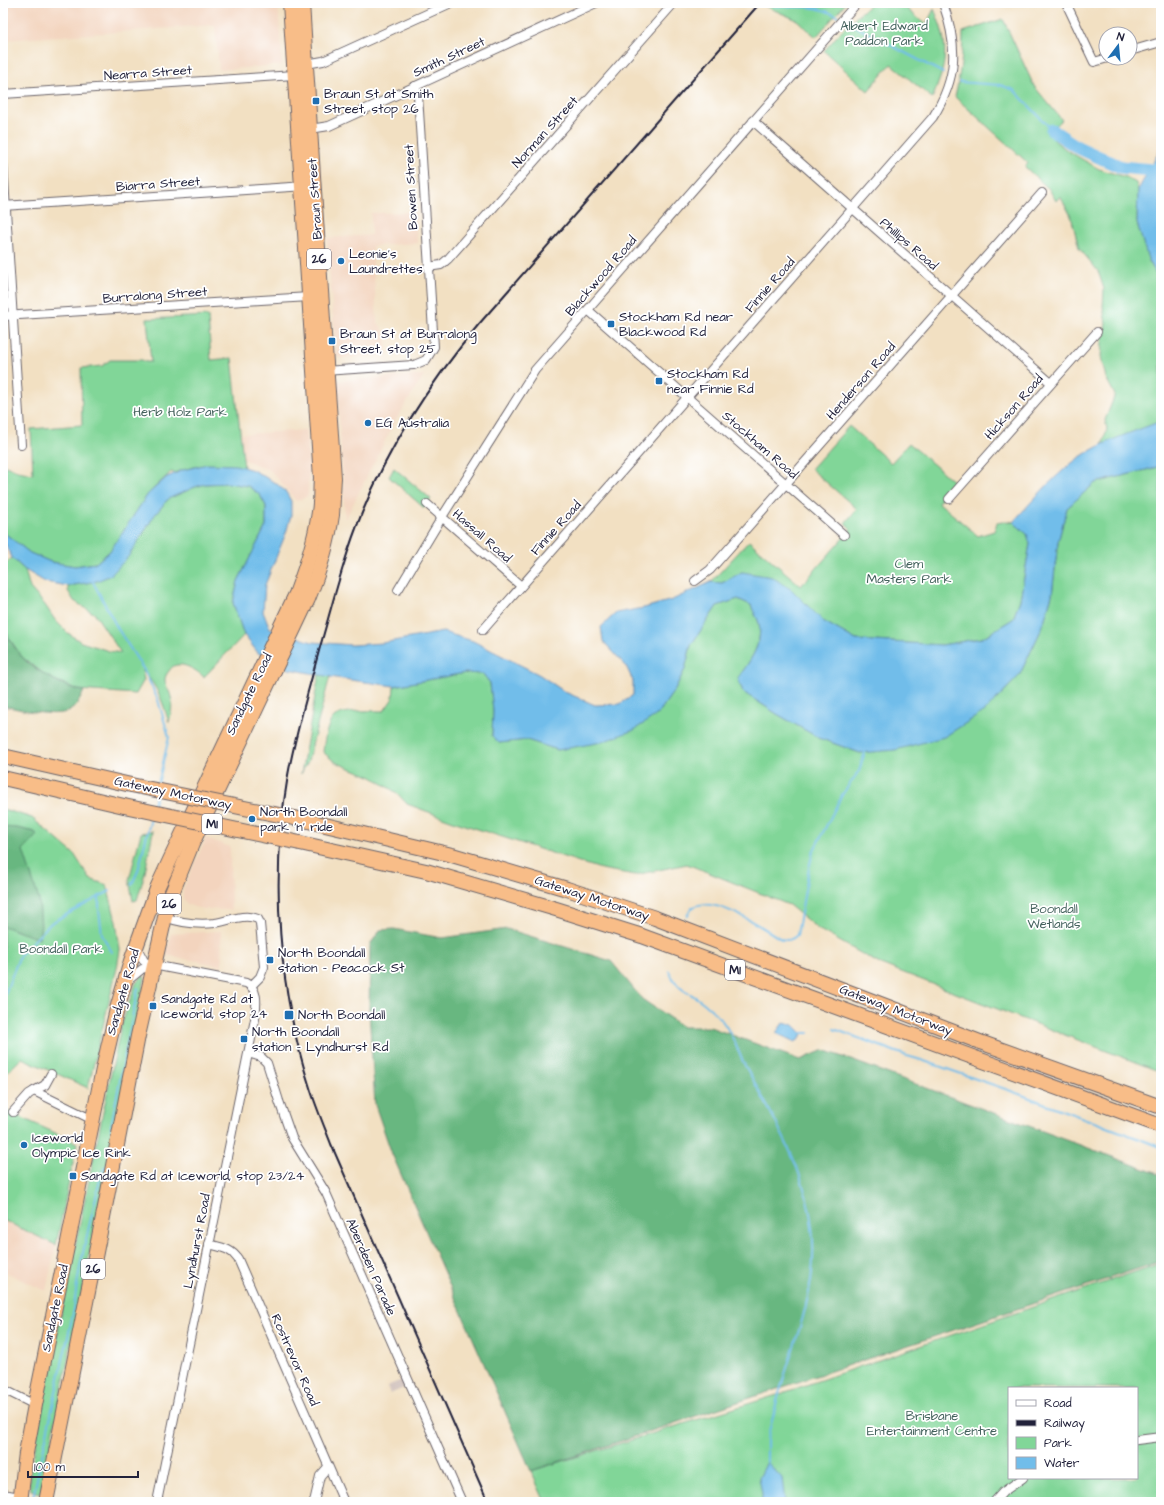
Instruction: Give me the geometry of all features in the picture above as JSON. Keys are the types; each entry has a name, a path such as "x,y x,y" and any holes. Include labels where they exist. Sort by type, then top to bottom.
{"highway":[{"name":"Braun Street","path":"290,3 294,75 322,296 320,371 321,478 326,513"},
{"name":"Braun Street","path":"302,3 310,129 307,186 309,297 320,371"},
{"name":"Sandgate Road","path":"20,1499 26,1453 35,1405 112,1029 124,984 158,886 170,860 287,629 319,571 328,538 326,513"},
{"name":"Sandgate Road","path":"46,1502 105,1210 135,1051 165,917 172,893 192,844 266,673"},
{"name":"Gateway Motorway","path":"3,756 131,785 304,820 452,855 655,918 980,1042 1161,1107"},
{"name":"Gateway Motorway","path":"3,778 124,806 426,871 549,906 642,936 1161,1126"}],"street":[{"path":"306,64 323,61 451,3"},
{"name":"Smith Street","path":"310,129 329,126 596,3"},
{"name":"Norman Street","path":"428,267 441,266 448,259 674,3"},
{"name":"Blackwood Road","path":"398,590 442,517 535,370 857,3"},
{"name":"Finnie Road","path":"483,630 933,117 945,96 953,68 954,46 943,3"},
{"path":"1066,3 1094,62 1098,61"},
{"path":"1138,49 1161,42"},
{"name":"Nearra Street","path":"3,94 294,75"},
{"name":"Bowen Street","path":"320,371 414,365 421,363 429,357 434,348 418,96 415,86"},
{"name":"Phillips Road","path":"753,121 951,297 1051,383"},
{"path":"3,163 4,206 13,316 21,446"},
{"name":"Biarra Street","path":"4,206 307,186"},
{"name":"Henderson Road","path":"695,581 710,570 1042,193"},
{"name":"Burralong Street","path":"3,316 309,297"},
{"name":"Stockham Road","path":"588,310 844,535"},
{"name":"Hickson Road","path":"949,499 1097,332"},
{"name":"Hassall Road","path":"427,504 521,586"},
{"path":"136,946 144,961 153,966 241,982 251,986 260,977 264,967 260,923 258,919 252,917 238,918 216,923 192,924 165,917"},
{"path":"124,984 142,969 153,966"},
{"name":"Lyndhurst Road","path":"157,1502 248,1053 256,1007 256,997 251,986"},
{"name":"Aberdeen Parade","path":"248,1053 261,1057 267,1063 292,1138 326,1193 462,1502"},
{"path":"13,1112 29,1094 45,1085 51,1074"},
{"path":"34,1091 93,1120"},
{"name":"Rostrevor Road","path":"209,1244 227,1249 238,1259 344,1502"},
{"path":"3,1390 35,1405"},
{"path":"1138,1440 1161,1437"},
{"path":"314,1502 320,1476 328,1467"},
{"path":"994,1502 1003,1492 1022,1479"},
{"path":"3,1494 20,1499"}],"shaded area":[{"path":"3,3 278,3 282,65 219,70 215,25 5,40 8,85 3,85"},
{"path":"415,212 417,243 372,246 377,321 385,333 387,355 339,358 336,355 327,238 371,235 371,213"},
{"path":"424,375 394,423 345,520 337,381"},
{"path":"306,430 309,465 308,496 296,501 271,471 243,459 241,434"},
{"path":"206,838 230,847 231,910 194,907 187,904 183,898 183,889"},
{"path":"221,931 222,966 166,955 171,934"},
{"path":"3,1220 56,1245 46,1291 3,1271"},
{"path":"402,1380 406,1387 390,1394 387,1386"}],"green space":[{"path":"768,3 846,3 816,37 797,20 765,6"},
{"name":"Albert Edward Paddon Park","path":"872,3 900,3 926,25 934,9 941,27 945,53 942,71 932,98 891,64 868,91 824,51 845,27"},
{"path":"1003,19 1034,86 1062,120 1050,132 1055,141 1068,151 1099,169 1125,177 1136,183 1138,190 1137,223 1149,261 1161,282 1161,421 1102,446 1107,429 1105,420 1115,395 1106,378 1101,357 1106,323 1103,307 1104,289 1098,271 1079,248 1071,216 1060,196 1056,201 1049,189 1025,167 1028,163 955,97 961,64 963,32"},
{"name":"Herb Holz Park","path":"208,316 211,360 232,358 244,468 217,464 200,466 174,473 171,472 148,494 110,551 96,563 75,566 51,562 30,553 3,532 3,465 18,471 33,474 31,429 82,425 81,368 102,366 110,360 142,360 151,362 147,319"},
{"name":"Clem Masters Park","path":"849,426 891,463 909,443 955,483 938,502 978,536 994,531 997,523 1008,521 1013,522 1028,534 1030,544 1020,600 1013,619 982,638 942,645 856,640 823,621 792,591 742,572 722,583 711,582 749,541 801,586 851,529 845,523 857,509 811,469"},
{"name":"Boondall Wetlands","path":"1161,466 1161,1072 878,963 818,929 789,905 687,864 635,875 601,869 456,822 407,804 397,793 372,777 335,762 323,752 328,727 332,719 336,716 356,711 384,711 393,698 394,686 465,673 483,674 490,683 493,711 492,736 499,743 527,740 558,750 658,714 675,689 685,669 691,645 717,606 738,599 751,605 759,623 760,631 754,652 738,678 743,692 777,714 819,738 860,753 985,711 1019,676 1042,628 1052,595 1058,542 1067,508 1095,483"},
{"path":"394,468 431,499 424,508 389,477"},
{"path":"228,483 248,486 260,495 266,506 266,526 238,581 233,603 244,635 204,677 192,668 186,666 177,665 172,667 165,679 172,700 172,710 169,722 159,694 142,670 144,680 136,694 78,690 48,677 22,657 7,635 3,625 3,565 12,558 25,570 30,588 45,605 55,620 68,633 81,642 109,651 121,653 95,614 74,601 68,591 68,586 97,581 140,539 154,516 168,499 205,484"},
{"path":"3,625 14,646 27,662 42,673 60,683 77,690 84,691 72,710 55,714 27,711 3,706"},
{"path":"319,674 330,676 308,761 301,774"},
{"name":"Boondall Park","path":"3,809 32,818 74,854 90,879 107,885 116,921 120,950 88,1088 22,1058 3,1076"},
{"path":"3,827 35,832 37,835 23,850 39,900 41,926 39,939 3,926"},
{"path":"153,831 145,873 137,900 133,901 129,880 141,833"},
{"path":"394,929 442,938 507,929 611,961 642,999 683,1027 710,1027 800,1060 824,1050 1161,1175 1161,1261 531,1471 392,1154 375,1105 369,1011 370,945 380,930"},
{"path":"143,975 145,978 41,1494 31,1490 29,1481 44,1396 121,1026 136,983"},
{"path":"3,1109 77,1143 56,1245 3,1220"},
{"name":"Brisbane Entertainment Centre","path":"1161,1263 1161,1502 545,1502 531,1471 777,1395"}],"water":[{"path":"1161,148 1161,282 1148,259 1137,223 1138,190"},
{"path":"1161,421 1161,466 1095,483 1067,508 1058,542 1052,595 1042,628 1019,676 985,711 944,737 895,750 860,753 819,738 777,714 743,692 738,678 754,652 760,631 759,623 751,605 738,599 717,606 691,645 685,669 675,689 658,714 634,730 602,742 558,750 527,740 499,743 492,736 493,711 490,683 483,674 465,673 394,686 336,678 289,669 258,653 244,635 233,603 238,581 266,526 266,506 260,495 248,486 228,483 205,484 168,499 154,516 128,557 111,575 97,581 68,586 45,582 25,570 12,558 3,539 3,532 30,553 51,562 75,566 96,563 110,551 148,494 167,477 183,470 207,464 236,465 253,470 277,484 286,492 291,501 291,515 286,533 265,585 263,612 270,628 312,642 352,645 382,643 443,632 473,641 540,675 565,692 595,705 620,704 633,695 633,681 626,666 603,641 601,627 616,613 644,608 672,600 711,582 722,583 742,572 772,577 792,590 823,621 856,640 942,645 982,638 1013,619 1020,600 1030,544 1027,534 1013,522 1051,481 1077,459 1107,442"},
{"path":"783,1023 794,1025 802,1033 800,1039 795,1042 776,1033"},
{"path":"767,1462 782,1478 785,1502 762,1502 759,1478"}],"waterway":[{"path":"766,3 784,7 808,7 827,11 838,16"},
{"path":"849,23 943,73"},
{"path":"959,82 1000,85 1014,90 1052,130"},
{"path":"1052,130 1077,147 1121,167 1161,171"},
{"path":"92,580 118,629 144,670 158,700 169,737 158,784"},
{"path":"687,916 692,908 701,905 712,905 738,914 781,939 790,940 797,935 813,852 842,795 859,771 865,752"},
{"path":"153,808 156,795"},
{"path":"132,884 138,871 151,818"},
{"path":"3,999 20,955 51,923 110,891"},
{"path":"99,896 102,935 112,952"},
{"path":"669,971 679,987 709,1008 723,1022 729,1031 744,1064 789,1149 807,1198 812,1224 813,1251 811,1280 804,1315 782,1383 768,1435 767,1462"},
{"path":"112,1137 111,1126 138,988"},
{"path":"834,1029 907,1056 1011,1091 1161,1147"},
{"path":"802,1033 809,1033"},
{"path":"32,1502 74,1309 86,1241 101,1174 106,1166"}],"railway":[{"path":"488,1502 331,1144 311,1091 300,1053 284,974 280,934 279,854 282,814 288,775 307,694 344,563 373,487 385,462 413,414 444,368 479,324 760,3"}],"place":[{"name":"Braun St at Smith Street, stop 26","path":"316,101"},
{"name":"Leonie's Laundrettes","path":"341,261"},
{"name":"Stockham Rd near Blackwood Rd","path":"611,324"},
{"name":"Braun St at Burralong Street, stop 25","path":"332,341"},
{"name":"Stockham Rd near Finnie Rd","path":"659,381"},
{"name":"EG Australia","path":"368,423"},
{"name":"North Boondall park 'n' ride","path":"252,819"},
{"name":"North Boondall station - Peacock St","path":"270,960"},
{"name":"Sandgate Rd at Iceworld, stop 24","path":"153,1006"},
{"name":"North Boondall","path":"289,1015"},
{"name":"North Boondall station - Lyndhurst Rd","path":"244,1039"},
{"name":"Iceworld Olympic Ice Rink","path":"24,1145"},
{"name":"Sandgate Rd at Iceworld, stop 23/24","path":"73,1176"}]}
